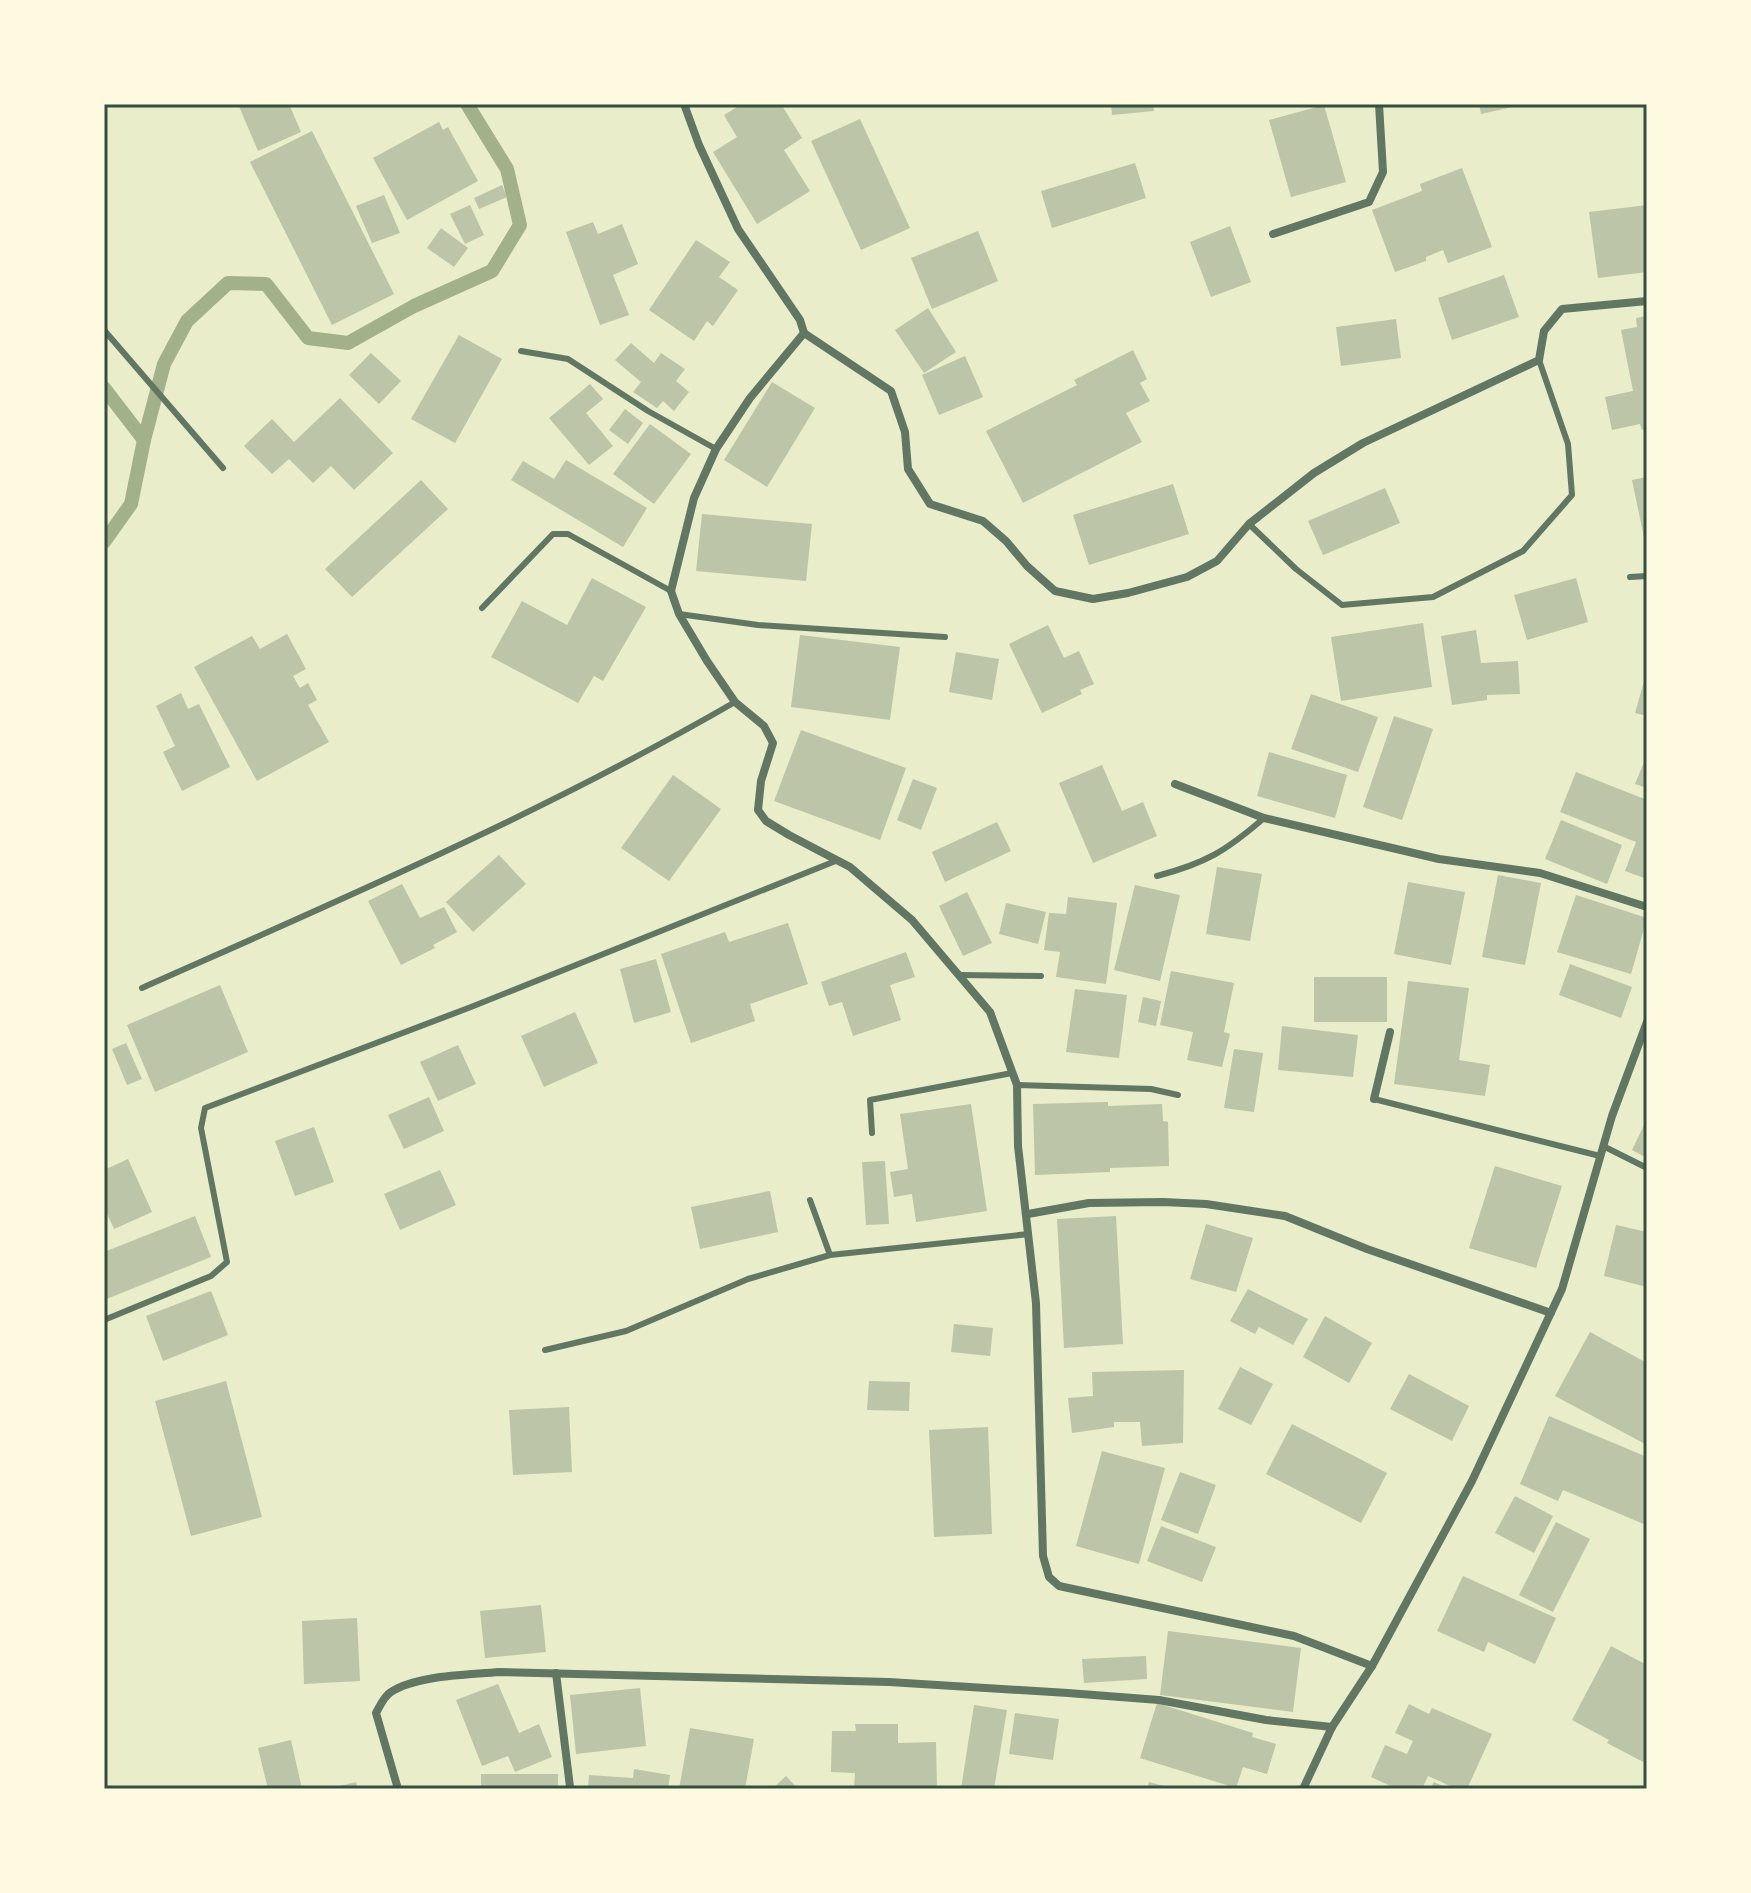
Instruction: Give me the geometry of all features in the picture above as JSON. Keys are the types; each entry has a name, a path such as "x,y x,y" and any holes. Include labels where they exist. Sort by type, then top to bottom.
{"street":[{"path":"684,104 699,145 738,229 800,320 804,333 891,391 905,432 908,469 930,504 983,521 1055,591 1093,599 1187,577 1217,561 1249,524 1288,491 1363,443 1539,360 1544,331 1562,309 1647,301"},
{"path":"1273,234 1369,202 1383,172 1379,104"},
{"path":"804,333 750,398 716,449 694,498 671,591 679,614 735,702 764,726 773,743 761,781 758,810 766,821 850,867 912,920 990,1012 1017,1085 1018,1146 1036,1303 1043,1556 1049,1577 1059,1586 1294,1636 1372,1666"},
{"path":"1175,784 1264,818 1439,859 1540,873 1647,907"},
{"path":"1303,1789 1332,1727 1372,1666 1472,1481 1562,1289 1612,1116 1647,1022"},
{"path":"1374,1099 1390,1032"},
{"path":"1028,1214 1089,1203 1163,1202 1206,1204 1285,1216 1367,1249 1551,1313"},
{"path":"398,1789 376,1713 388,1693 409,1684 499,1672 889,1682 1144,1698 1266,1720 1332,1727"},
{"path":"556,1673 570,1787"}],"lane":[{"path":"104,330 223,468"},
{"path":"521,351 568,359 648,411 716,449"},
{"path":"1249,524 1296,569 1342,605 1433,597 1523,551 1572,495 1568,444 1539,360"},
{"path":"482,608 553,534 568,534 671,591"},
{"path":"1630,577 1647,576"},
{"path":"679,614 758,625 945,637"},
{"path":"142,988 642,756 735,702"},
{"path":"1157,876 1194,866 1234,844 1264,818"},
{"path":"104,1320 211,1276 227,1262 201,1128 205,1108 471,1007 838,860"},
{"path":"959,975 1041,976"},
{"path":"872,1133 870,1100 1012,1073"},
{"path":"1017,1085 1151,1089 1178,1095"},
{"path":"1374,1099 1600,1156"},
{"path":"1603,1146 1647,1168"},
{"path":"810,1200 830,1255"},
{"path":"545,1350 626,1331 748,1279 830,1255 1029,1234"}],"building":[{"path":"238,104 289,104 301,132 258,151"},
{"path":"742,104 781,104 802,138 784,150 810,191 757,224 713,152 737,137 724,115"},
{"path":"1111,104 1153,104 1154,111 1112,115"},
{"path":"1479,104 1520,104 1521,105 1481,114"},
{"path":"1324,105 1346,182 1291,197 1269,120"},
{"path":"860,119 910,228 861,250 811,141"},
{"path":"439,122 443,130 448,127 478,181 407,220 373,158"},
{"path":"312,131 394,294 332,325 250,162"},
{"path":"1135,163 1146,198 1052,228 1041,191"},
{"path":"1462,168 1492,247 1448,263 1443,250 1426,257 1426,261 1395,272 1372,210 1422,191 1420,184"},
{"path":"502,185 507,197 479,209 474,198"},
{"path":"384,195 400,233 372,243 356,206"},
{"path":"470,205 484,235 465,244 450,214"},
{"path":"1647,205 1647,272 1598,278 1589,212"},
{"path":"593,222 598,234 622,224 638,264 613,275 629,315 600,325 566,232"},
{"path":"1230,226 1251,282 1211,297 1190,242"},
{"path":"441,228 468,248 454,267 427,248"},
{"path":"978,231 998,281 932,309 911,258"},
{"path":"696,240 730,262 719,277 738,290 713,326 707,321 694,341 649,310"},
{"path":"1504,275 1519,317 1452,340 1438,298"},
{"path":"928,308 956,352 924,373 895,330"},
{"path":"1647,316 1647,429 1642,430 1640,424 1612,430 1605,397 1633,391 1621,330 1637,327 1636,318"},
{"path":"1396,319 1401,358 1341,366 1336,327"},
{"path":"459,335 502,359 455,443 411,419"},
{"path":"631,343 654,363 661,353 685,369 676,381 689,392 674,411 663,401 657,408 633,392 641,382 615,360"},
{"path":"1133,350 1147,379 1140,383 1150,401 1126,413 1142,442 1023,503 986,431 1077,385 1074,380"},
{"path":"371,353 401,381 379,404 349,375"},
{"path":"965,356 983,397 939,415 922,375"},
{"path":"772,382 815,408 767,487 724,460"},
{"path":"590,384 603,399 586,413 613,446 589,465 549,418"},
{"path":"340,398 393,453 354,490 331,466 313,483 289,459 272,474 244,446 272,419 294,442"},
{"path":"625,409 643,423 628,444 609,430"},
{"path":"650,424 691,454 654,504 613,474"},
{"path":"566,460 647,508 623,547 511,480 523,461 554,479"},
{"path":"1647,477 1647,547 1646,547 1632,480"},
{"path":"421,480 448,509 352,597 325,569"},
{"path":"1173,484 1189,534 1089,565 1073,515"},
{"path":"1385,488 1400,523 1323,555 1308,521"},
{"path":"702,514 812,524 806,581 696,571"},
{"path":"592,578 646,607 603,681 594,676 578,703 491,657 522,601 567,625"},
{"path":"1576,578 1588,622 1527,640 1514,595"},
{"path":"1423,623 1432,687 1341,701 1331,637"},
{"path":"1048,625 1064,658 1079,651 1094,684 1080,690 1082,694 1042,713 1009,644"},
{"path":"1476,630 1481,663 1518,661 1520,694 1487,695 1487,700 1452,705 1441,636"},
{"path":"287,634 306,669 293,676 300,688 308,683 317,700 308,705 329,742 257,781 194,667 252,636 260,649"},
{"path":"800,635 900,647 890,720 791,707"},
{"path":"956,652 999,659 992,700 949,692"},
{"path":"1647,671 1647,716 1635,713"},
{"path":"181,693 188,709 199,704 230,767 182,791 163,752 175,746 156,706"},
{"path":"1311,694 1378,717 1358,772 1291,749"},
{"path":"1394,716 1433,729 1402,820 1363,807"},
{"path":"801,730 906,768 880,840 774,801"},
{"path":"1269,752 1347,775 1335,818 1257,796"},
{"path":"1647,755 1647,788 1635,784"},
{"path":"1102,765 1122,811 1143,802 1157,836 1093,863 1059,783"},
{"path":"1576,772 1647,800 1647,879 1625,871 1636,842 1560,812"},
{"path":"673,775 721,809 669,881 621,848"},
{"path":"913,779 937,788 921,830 897,820"},
{"path":"1561,820 1622,845 1607,884 1545,859"},
{"path":"997,822 1011,851 945,882 932,852"},
{"path":"499,855 526,884 473,932 446,902"},
{"path":"1217,867 1262,874 1250,941 1206,934"},
{"path":"1498,875 1541,883 1525,965 1482,957"},
{"path":"1408,882 1465,892 1451,965 1394,954"},
{"path":"402,884 420,918 444,907 457,932 433,945 435,948 401,965 368,901"},
{"path":"1135,885 1180,895 1160,981 1114,970"},
{"path":"967,892 992,943 963,956 939,906"},
{"path":"1576,895 1647,918 1631,974 1557,952"},
{"path":"1068,897 1117,903 1106,984 1056,977 1060,952 1044,950 1049,913 1066,914"},
{"path":"1006,903 1046,912 1038,944 999,934"},
{"path":"788,923 808,984 750,1004 755,1021 691,1043 661,954 725,932 729,942"},
{"path":"906,952 915,977 890,985 901,1020 853,1036 842,1002 829,1006 821,982"},
{"path":"656,959 671,1012 634,1023 620,969"},
{"path":"1570,964 1632,987 1621,1018 1559,995"},
{"path":"1171,971 1234,983 1224,1032 1230,1034 1222,1067 1187,1060 1193,1032 1160,1025"},
{"path":"1314,977 1387,977 1387,1022 1314,1022"},
{"path":"1408,981 1469,988 1459,1060 1490,1065 1485,1096 1394,1084"},
{"path":"220,985 248,1052 155,1092 127,1025"},
{"path":"1075,989 1127,995 1119,1058 1066,1052"},
{"path":"1143,997 1161,1001 1156,1026 1138,1022"},
{"path":"575,1012 598,1063 544,1087 521,1036"},
{"path":"1282,1026 1358,1035 1353,1077 1278,1070"},
{"path":"126,1043 142,1079 127,1085 112,1049"},
{"path":"458,1045 476,1084 438,1101 420,1062"},
{"path":"1234,1049 1263,1053 1254,1112 1224,1108"},
{"path":"429,1097 444,1131 404,1149 388,1115"},
{"path":"1108,1102 1108,1106 1162,1104 1163,1121 1168,1122 1169,1166 1035,1175 1033,1104"},
{"path":"971,1104 987,1211 916,1222 912,1194 894,1197 890,1172 908,1169 900,1114"},
{"path":"1647,1119 1647,1158 1632,1150"},
{"path":"314,1127 334,1182 295,1196 275,1141"},
{"path":"128,1159 152,1212 114,1229 104,1207 104,1170"},
{"path":"885,1161 889,1224 866,1225 862,1162"},
{"path":"1495,1166 1562,1186 1536,1268 1469,1248"},
{"path":"440,1170 456,1205 400,1230 384,1194"},
{"path":"770,1191 778,1232 700,1249 691,1207"},
{"path":"195,1216 211,1257 104,1300 104,1252"},
{"path":"1116,1216 1123,1344 1064,1348 1057,1219"},
{"path":"1206,1224 1253,1238 1236,1292 1190,1279"},
{"path":"1616,1225 1647,1232 1647,1287 1604,1276"},
{"path":"1248,1289 1308,1319 1293,1345 1259,1327 1255,1334 1230,1321"},
{"path":"211,1291 228,1335 163,1361 146,1316"},
{"path":"1325,1316 1372,1343 1349,1383 1303,1357"},
{"path":"954,1324 993,1328 990,1356 951,1352"},
{"path":"1590,1332 1647,1363 1647,1445 1555,1396"},
{"path":"1240,1367 1273,1384 1251,1425 1218,1409"},
{"path":"1184,1370 1183,1443 1142,1446 1140,1422 1114,1422 1114,1427 1072,1433 1068,1398 1093,1396 1092,1372"},
{"path":"1409,1374 1469,1406 1452,1441 1390,1409"},
{"path":"226,1381 262,1517 191,1536 155,1401"},
{"path":"869,1381 910,1382 909,1411 867,1410"},
{"path":"569,1407 572,1472 513,1475 509,1410"},
{"path":"1549,1416 1647,1457 1646,1525 1563,1490 1558,1501 1520,1484"},
{"path":"1292,1424 1387,1473 1361,1523 1266,1474"},
{"path":"988,1427 992,1534 934,1537 929,1430"},
{"path":"1102,1451 1165,1468 1139,1564 1076,1546"},
{"path":"1180,1472 1216,1485 1198,1534 1161,1520"},
{"path":"1515,1496 1553,1516 1534,1553 1495,1533"},
{"path":"1556,1522 1590,1539 1553,1612 1519,1595"},
{"path":"1161,1526 1216,1547 1202,1582 1147,1561"},
{"path":"1463,1576 1556,1618 1535,1664 1488,1642 1484,1652 1437,1631"},
{"path":"541,1605 546,1652 485,1658 480,1611"},
{"path":"357,1618 360,1681 304,1684 302,1621"},
{"path":"1168,1631 1301,1648 1293,1712 1160,1695"},
{"path":"1611,1646 1647,1665 1647,1764 1572,1720"},
{"path":"1146,1656 1147,1679 1084,1683 1082,1659"},
{"path":"498,1684 519,1733 539,1724 552,1757 515,1772 508,1756 482,1766 456,1700"},
{"path":"640,1688 646,1746 576,1754 570,1695"},
{"path":"1157,1703 1253,1733 1252,1737 1276,1744 1267,1774 1243,1767 1236,1788 1140,1758"},
{"path":"1409,1704 1429,1714 1432,1708 1492,1734 1467,1789 1457,1789 1428,1776 1422,1789 1397,1789 1371,1777 1385,1745 1407,1754 1413,1741 1395,1733"},
{"path":"974,1705 1007,1710 994,1789 961,1789"},
{"path":"1015,1713 1059,1719 1053,1760 1009,1754"},
{"path":"855,1724 898,1724 898,1743 936,1742 937,1789 854,1789 855,1773 831,1772 832,1731 856,1731"},
{"path":"690,1728 754,1739 745,1789 679,1789"},
{"path":"291,1740 302,1789 268,1789 258,1748"},
{"path":"634,1769 670,1775 668,1789 588,1789 589,1775 633,1778"},
{"path":"481,1774 558,1774 558,1789 481,1789"},
{"path":"786,1776 798,1789 772,1789"},
{"path":"356,1782 358,1789 332,1789 332,1788"},
{"path":"1149,1782 1171,1788 1147,1789"},
{"path":"1434,1782 1449,1789 1430,1789"}],"waterway":[{"path":"104,542 131,504 164,364 187,321 228,283 266,284 308,338 348,343 414,306 492,271 520,225 507,169 467,104"},
{"path":"104,388 144,440"}]}
